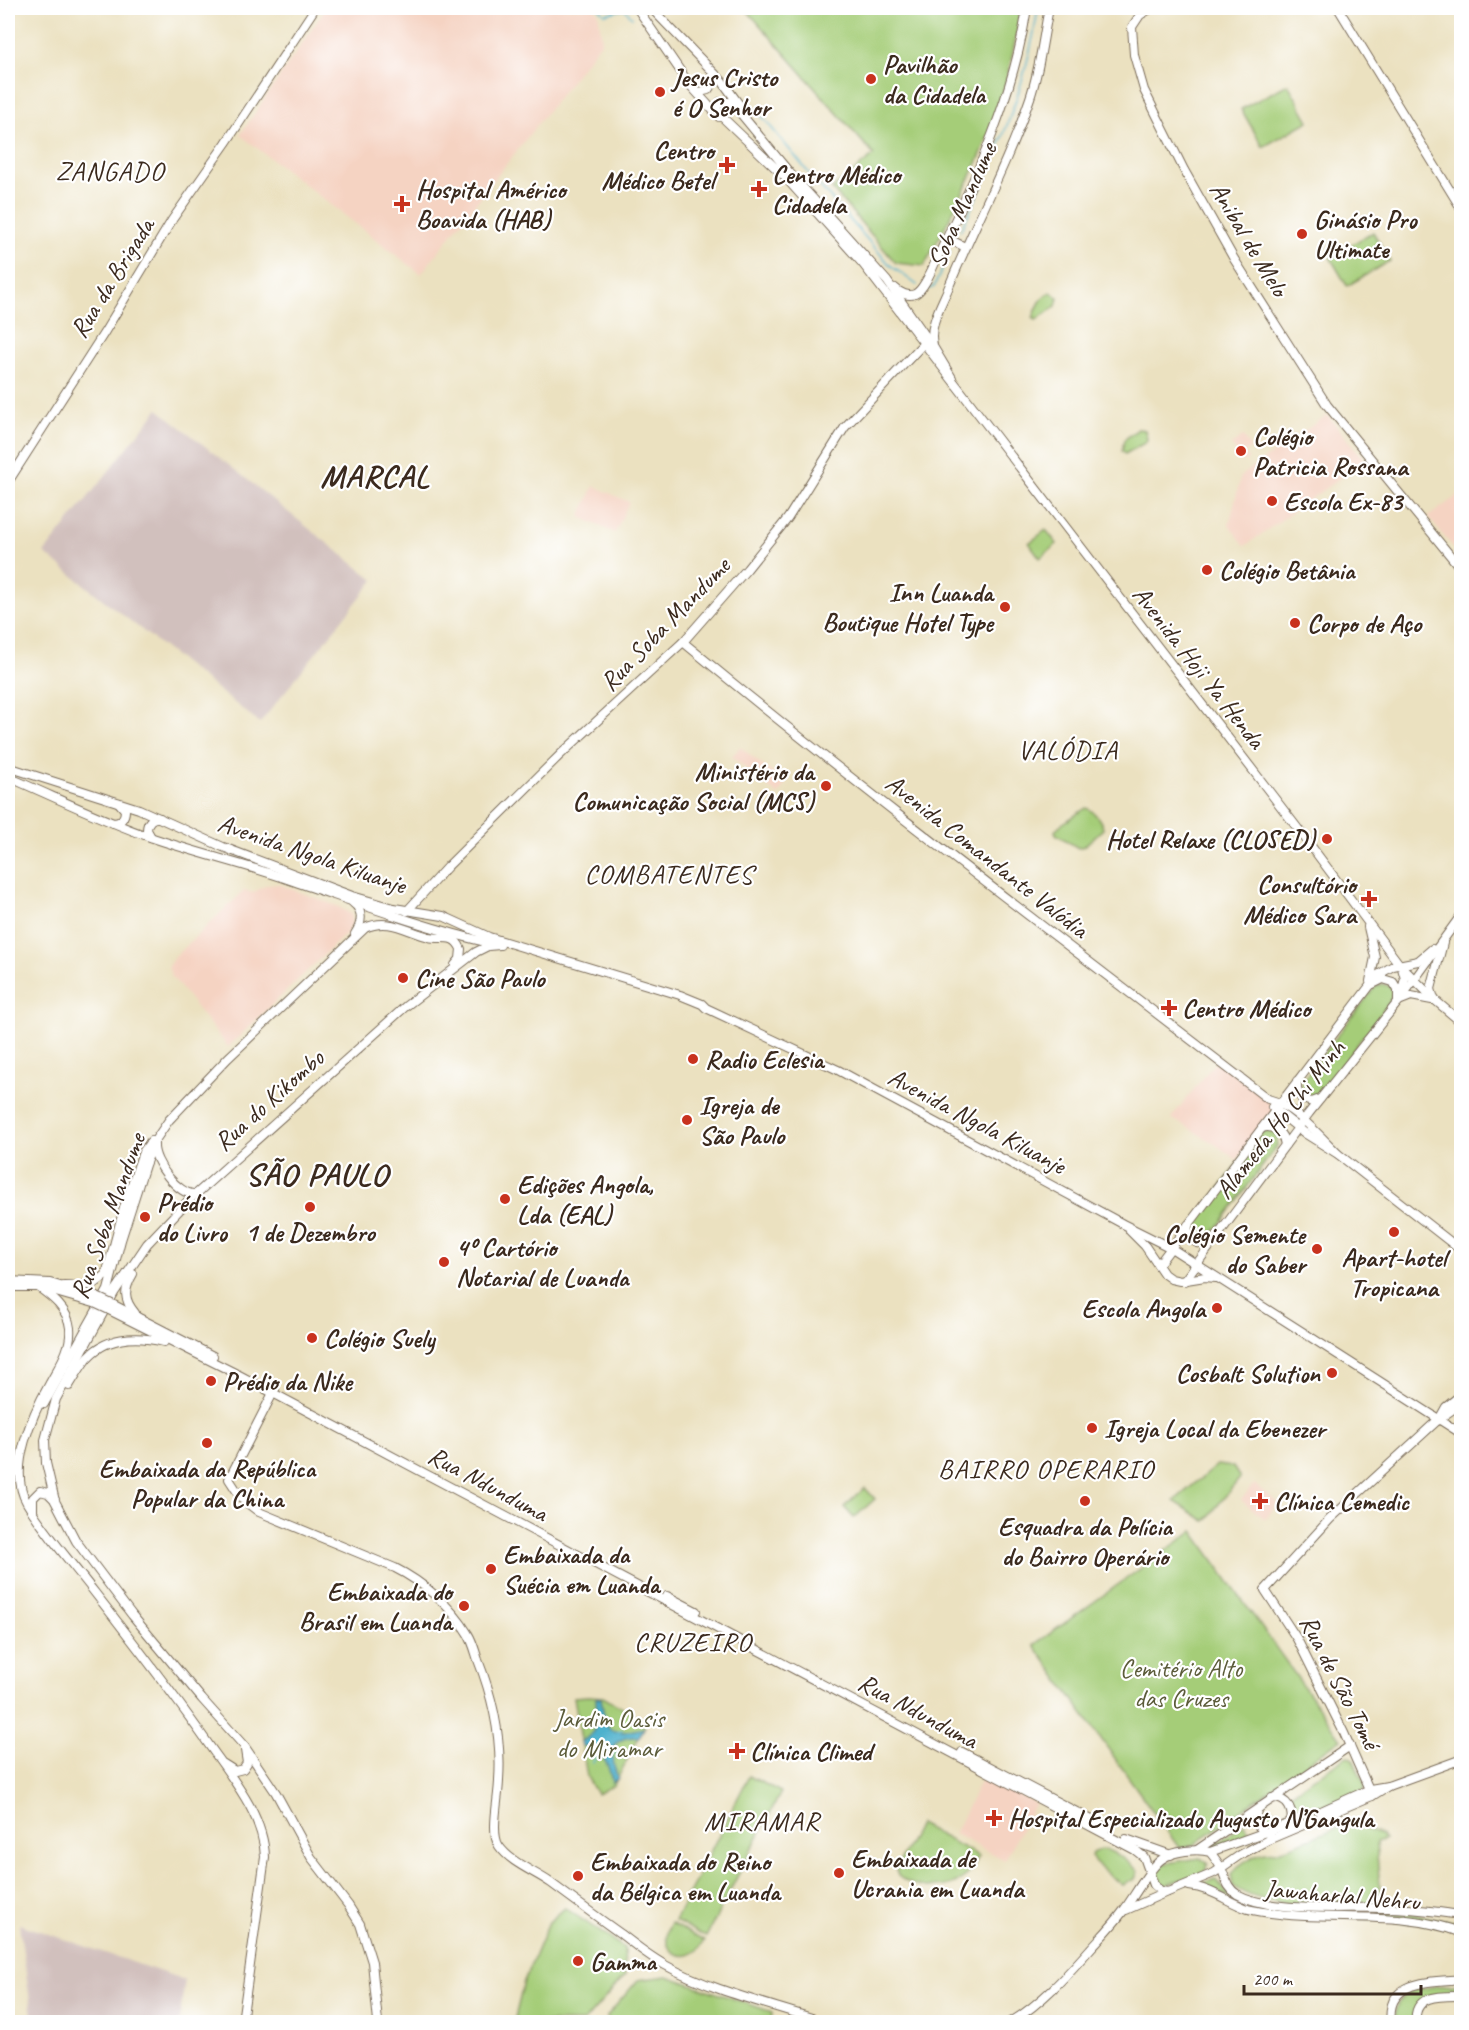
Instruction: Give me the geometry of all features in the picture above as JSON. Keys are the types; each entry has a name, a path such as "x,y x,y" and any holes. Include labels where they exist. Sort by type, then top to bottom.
{"main road":[{"name":"Rua da Brigada","path":"8,482 104,333 172,220 315,8"},
{"path":"637,8 690,85 715,114 742,136"},
{"path":"651,8 729,90 757,132"},
{"name":"Soba Mandume","path":"887,282 905,295 918,292 946,238 985,154 998,118 1015,64 1027,8"},
{"name":"Soba Mandume","path":"934,348 932,335 935,321 965,247 1002,168 1030,96 1049,8"},
{"name":"Anibal de Melo","path":"1152,8 1135,20 1131,36 1134,55 1144,90 1184,170 1234,259 1327,405 1461,570"},
{"path":"1338,8 1461,210"},
{"path":"690,85 700,92 708,90 714,81 710,69"},
{"path":"742,136 717,112 720,102 726,101 734,105 757,132"},
{"name":"Avenida Hoji Ya Henda","path":"757,132 804,189 887,282 934,348 952,378"},
{"name":"Avenida Hoji Ya Henda","path":"742,136 784,176 848,247 952,378 1399,964 1414,981 1461,1023"},
{"path":"946,238 965,247"},
{"name":"Rua Soba Mandume","path":"407,911 447,867 560,755 683,642 788,518 845,427 924,343"},
{"name":"Avenida Comandante Valódia","path":"683,642 786,728 1301,1124 1461,1251"},
{"name":"Avenida Ngola Kiluanje","path":"8,767 139,809 190,833 352,896 407,911 450,918 478,933 680,995 702,1004 706,1008 838,1070 1171,1248 1461,1434"},
{"name":"Avenida Ngola Kiluanje","path":"8,777 113,823 152,837 243,864 440,931 500,945 706,1008"},
{"path":"113,823 124,817 123,807 118,803"},
{"path":"152,837 147,832 147,826 153,818 160,818"},
{"path":"352,902 359,908 361,920 352,939"},
{"path":"1364,992 1382,971 1399,964 1418,961 1445,936 1461,914"},
{"path":"1364,918 1370,931 1375,957 1372,975 1364,992"},
{"name":"Rua Soba Mandume","path":"31,1425 84,1336 108,1290 141,1167 168,1120 214,1072 365,928 381,922 431,938 456,940 461,950 460,959 451,970"},
{"path":"1436,1001 1431,989 1445,936"},
{"name":"Alameda Ho Chi Minh","path":"1184,1281 1301,1124 1414,981 1445,936"},
{"path":"451,970 484,947 500,945"},
{"path":"1398,1002 1405,979 1399,964"},
{"name":"Rua do Kikombo","path":"53,1491 46,1463 45,1440 51,1411 114,1293 147,1244 195,1194 406,1006 451,970"},
{"path":"1364,992 1377,981 1389,979 1397,986 1398,1002"},
{"name":"Alameda Ho Chi Minh","path":"1158,1265 1364,992"},
{"path":"1398,1002 1411,996 1436,1001"},
{"path":"1297,1081 1297,1090 1302,1099 1312,1102 1321,1098"},
{"path":"1262,1128 1267,1126 1274,1128 1284,1138 1285,1145"},
{"path":"64,1286 93,1285 106,1275 119,1224 141,1167 143,1152 153,1137 163,1129"},
{"path":"154,1142 158,1164 183,1192 189,1195 195,1194"},
{"path":"141,1167 155,1166 181,1193 184,1200 182,1206"},
{"path":"1123,1224 1145,1246 1171,1279 1184,1281 1205,1276 1222,1279"},
{"path":"1188,1225 1188,1235 1194,1242 1199,1245 1211,1244"},
{"path":"138,1317 126,1302 126,1289 135,1269 158,1232"},
{"path":"8,1281 38,1284 60,1305 68,1319 70,1329 67,1350 43,1395 22,1451 19,1465 23,1493 49,1536 160,1676 221,1762 257,1818 264,1844 261,1886 242,2022"},
{"name":"Rua Ndunduma","path":"38,1284 96,1300"},
{"name":"Rua Ndunduma","path":"8,1287 38,1284 64,1286 111,1307 178,1345 274,1391 1143,1846 1171,1855"},
{"name":"Rua Ndunduma","path":"111,1307 138,1317 1135,1850 1144,1857 1151,1882 1161,1891 1168,1892"},
{"path":"178,1345 148,1338 124,1338 99,1348 85,1360 60,1403 51,1437 50,1462 53,1491 71,1532 94,1566 202,1699 245,1747 276,1793 311,1857 360,1924 372,1962 378,2022"},
{"path":"274,1391 229,1479 242,1499 259,1512 395,1568 413,1578 435,1596 464,1629 481,1665 496,1720 500,1773 494,1829 495,1839 505,1853 542,1877 641,1950 668,1966 708,1983 824,2022"},
{"path":"1439,1419 1446,1407 1461,1394"},
{"path":"1439,1419 1461,1403"},
{"name":"Rua de São Tomé","path":"1371,1792 1297,1639 1265,1590 1330,1519 1439,1419"},
{"path":"33,1512 33,1498 40,1491 48,1492 56,1501"},
{"path":"1195,1851 1350,1746"},
{"path":"221,1762 231,1770 243,1769 247,1763 245,1747"},
{"path":"1011,2022 1057,1987 1123,1911 1154,1866 1163,1857 1195,1851 1210,1852 1289,1828 1371,1792 1461,1759"},
{"path":"1123,1911 1222,1869 1246,1852 1289,1828 1292,1812 1290,1807 1281,1799 1272,1798"},
{"path":"1260,1806 1257,1810 1258,1826 1276,1837"},
{"name":"Jawaharlal Nehru","path":"1210,1852 1222,1869 1229,1887 1238,1894 1264,1902 1297,1906 1411,1909 1461,1915"},
{"name":"Jawaharlal Nehru","path":"1185,1886 1206,1889 1248,1909 1270,1913 1393,1918 1423,1922 1461,1933"},
{"path":"1391,2022 1392,2005 1401,1990 1416,1984 1461,1979"},
{"path":"1416,2022 1416,2012 1421,2003 1433,1997 1461,1995"},
{"path":"243,2011 247,2022"}],"shaded area":[{"name":"Hospital Américo Boavida (HAB)","path":"326,8 594,8 598,12 602,41 421,274 240,135"},
{"path":"158,409 374,580 260,723 44,553"},
{"name":"Escola Ex-83","path":"1327,415 1365,460 1245,546 1229,525 1241,476"},
{"name":"Colégio Patricia Rossana","path":"1243,437 1251,448 1244,453 1248,459 1243,462 1231,445"},
{"path":"594,486 629,502 615,533 580,517"},
{"path":"1461,493 1461,557 1428,517"},
{"path":"740,747 786,784 778,795 732,757"},
{"path":"278,884 337,906 351,914 352,924 347,933 228,1047 172,977 168,967 174,957 245,890 252,893 267,885"},
{"path":"1217,1060 1268,1099 1275,1110 1237,1160 1171,1118"},
{"name":"Clínica Cemedic","path":"1254,1484 1278,1503 1265,1519 1241,1500"},
{"name":"Hospital Especializado Augusto N’Gangula","path":"983,1776 1035,1803 1005,1860 954,1834"},
{"path":"19,1924 185,1980 179,2022 33,2022"}],"green space":[{"path":"745,8 1021,8 1008,74 995,118 979,160 924,266 896,263 832,189 874,155"},
{"path":"1288,84 1309,121 1263,147 1241,109"},
{"path":"1373,232 1390,261 1347,286 1330,257"},
{"path":"1051,292 1058,298 1056,306 1036,320 1033,318 1039,303"},
{"path":"1138,429 1145,430 1146,442 1125,454 1122,451 1124,440"},
{"path":"1046,530 1057,544 1040,558 1029,543"},
{"path":"1086,808 1097,816 1103,829 1084,846 1078,848 1056,834 1055,831"},
{"path":"1382,984 1389,986 1393,992 1389,1003 1318,1096 1306,1098 1302,1093 1301,1083 1375,987"},
{"path":"1267,1130 1277,1135 1277,1146 1210,1238 1203,1241 1193,1236 1193,1225 1260,1133"},
{"path":"1217,1465 1233,1467 1240,1478 1205,1521 1174,1501"},
{"path":"865,1488 875,1499 854,1518 844,1507"},
{"name":"Cemitério Alto das Cruzes","path":"1193,1531 1341,1739 1193,1845 1179,1848 1034,1645"},
{"name":"Jardim Oasis do Miramar","path":"574,1697 603,1697 646,1723 614,1785 597,1794 587,1777"},
{"path":"1347,1756 1353,1759 1365,1785 1364,1791 1299,1816 1296,1804 1286,1797"},
{"path":"749,1776 781,1792 706,1937 675,1921"},
{"path":"1274,1810 1279,1812 1281,1817 1279,1822 1274,1824 1269,1822 1267,1817 1269,1812"},
{"path":"1349,1823 1381,1835 1385,1839 1376,1842 1381,1901 1385,1905 1328,1906 1285,1903 1265,1900 1233,1886 1231,1875 1234,1870 1251,1858 1264,1853 1276,1852"},
{"path":"919,1824 979,1856 966,1876 941,1887 923,1887 898,1876 896,1869"},
{"path":"1244,1824 1252,1835 1208,1850"},
{"path":"1101,1849 1116,1854 1134,1867 1138,1871 1135,1879 1122,1885 1095,1863 1091,1856 1092,1853"},
{"path":"1200,1858 1208,1863 1204,1872 1164,1886 1155,1882 1154,1870 1161,1864"},
{"path":"1216,1879 1227,1893 1260,1907 1312,1912 1416,1915 1461,1923 1461,1931 1447,1926 1267,1910 1199,1885"},
{"name":"Gamma","path":"565,1908 624,1948 625,1975 584,2022 514,2022 524,1981 549,1922"},
{"path":"671,1923 704,1941 698,1950 682,1955 670,1949 667,1933"},
{"path":"667,1976 772,2012 771,2022 608,2022 607,2016 638,1980"},
{"path":"1461,1984 1461,1993 1428,1997 1413,2022 1396,2022 1396,2009 1400,2000 1407,1994 1427,1987"}],"water":[{"path":"596,1698 601,1698 605,1722 611,1730 624,1732 644,1728 639,1737 629,1737 616,1743 613,1761 618,1778 612,1783 603,1758 594,1749 582,1746 581,1741 592,1734 596,1724"}],"waterway":[{"path":"599,8 605,14 625,9 632,17"},
{"path":"960,231 997,150 1018,94 1038,8"},
{"path":"756,109 813,178"},
{"path":"820,186 890,265 917,285"},
{"path":"928,289 934,287 950,251"},
{"path":"616,1733 623,1729"},
{"path":"611,1749 620,1756"},
{"path":"593,1763 598,1750"}],"place":[{"name":"Pavilhão da Cidadela","path":"871,79"},
{"name":"Jesus Cristo é O Senhor","path":"660,92"},
{"name":"Centro Médico Betel","path":"727,165"},
{"name":"Centro Médico Cidadela","path":"759,189"},
{"name":"Hospital Américo Boavida (HAB)","path":"402,204"},
{"name":"Ginásio Pro Ultimate","path":"1302,234"},
{"name":"Colégio Patricia Rossana","path":"1241,451"},
{"name":"Escola Ex-83","path":"1272,501"},
{"name":"Colégio Betânia","path":"1207,570"},
{"name":"Inn Luanda Boutique Hotel Type","path":"1005,607"},
{"name":"Corpo de Aço","path":"1295,623"},
{"name":"Ministério da Comunicação Social (MCS)","path":"826,786"},
{"name":"Hotel Relaxe (CLOSED)","path":"1327,839"},
{"name":"Consultório Médico Sara","path":"1369,899"},
{"name":"Cine São Paulo","path":"403,978"},
{"name":"Centro Médico","path":"1169,1008"},
{"name":"Radio Eclesia","path":"693,1059"},
{"name":"Igreja de São Paulo","path":"687,1120"},
{"name":"Edições Angola, Lda (EAL)","path":"505,1199"},
{"name":"1 de Dezembro","path":"310,1207"},
{"name":"Prédio do Livro","path":"145,1217"},
{"name":"Apart-hotel Tropicana","path":"1394,1232"},
{"name":"Colégio Semente do Saber","path":"1317,1249"},
{"name":"4º Cartório Notarial de Luanda","path":"444,1262"},
{"name":"Escola Angola","path":"1217,1308"},
{"name":"Colégio Suely","path":"312,1338"},
{"name":"Cosbalt Solution","path":"1332,1373"},
{"name":"Prédio da Nike","path":"211,1381"},
{"name":"Igreja Local da Ebenezer","path":"1092,1428"},
{"name":"Embaixada da República Popular da China","path":"207,1443"},
{"name":"Esquadra da Polícia do Bairro Operário","path":"1085,1501"},
{"name":"Clínica Cemedic","path":"1260,1501"},
{"name":"Embaixada da Suécia em Luanda","path":"491,1569"},
{"name":"Embaixada do Brasil em Luanda","path":"464,1606"},
{"name":"Clínica Climed","path":"737,1751"},
{"name":"Hospital Especializado Augusto N’Gangula","path":"994,1818"},
{"name":"Embaixada de Ucrania em Luanda","path":"839,1873"},
{"name":"Embaixada do Reino da Bélgica em Luanda","path":"578,1876"},
{"name":"Gamma","path":"578,1961"}],"district":[{"name":"ZANGADO","path":"110,171"},
{"name":"MARCAL","path":"375,476"},
{"name":"VALÓDIA","path":"1068,750"},
{"name":"COMBATENTES","path":"669,874"},
{"name":"SÃO PAULO","path":"317,1174"},
{"name":"BAIRRO OPERARIO","path":"1046,1469"},
{"name":"CRUZEIRO","path":"693,1642"},
{"name":"MIRAMAR","path":"762,1821"}]}
